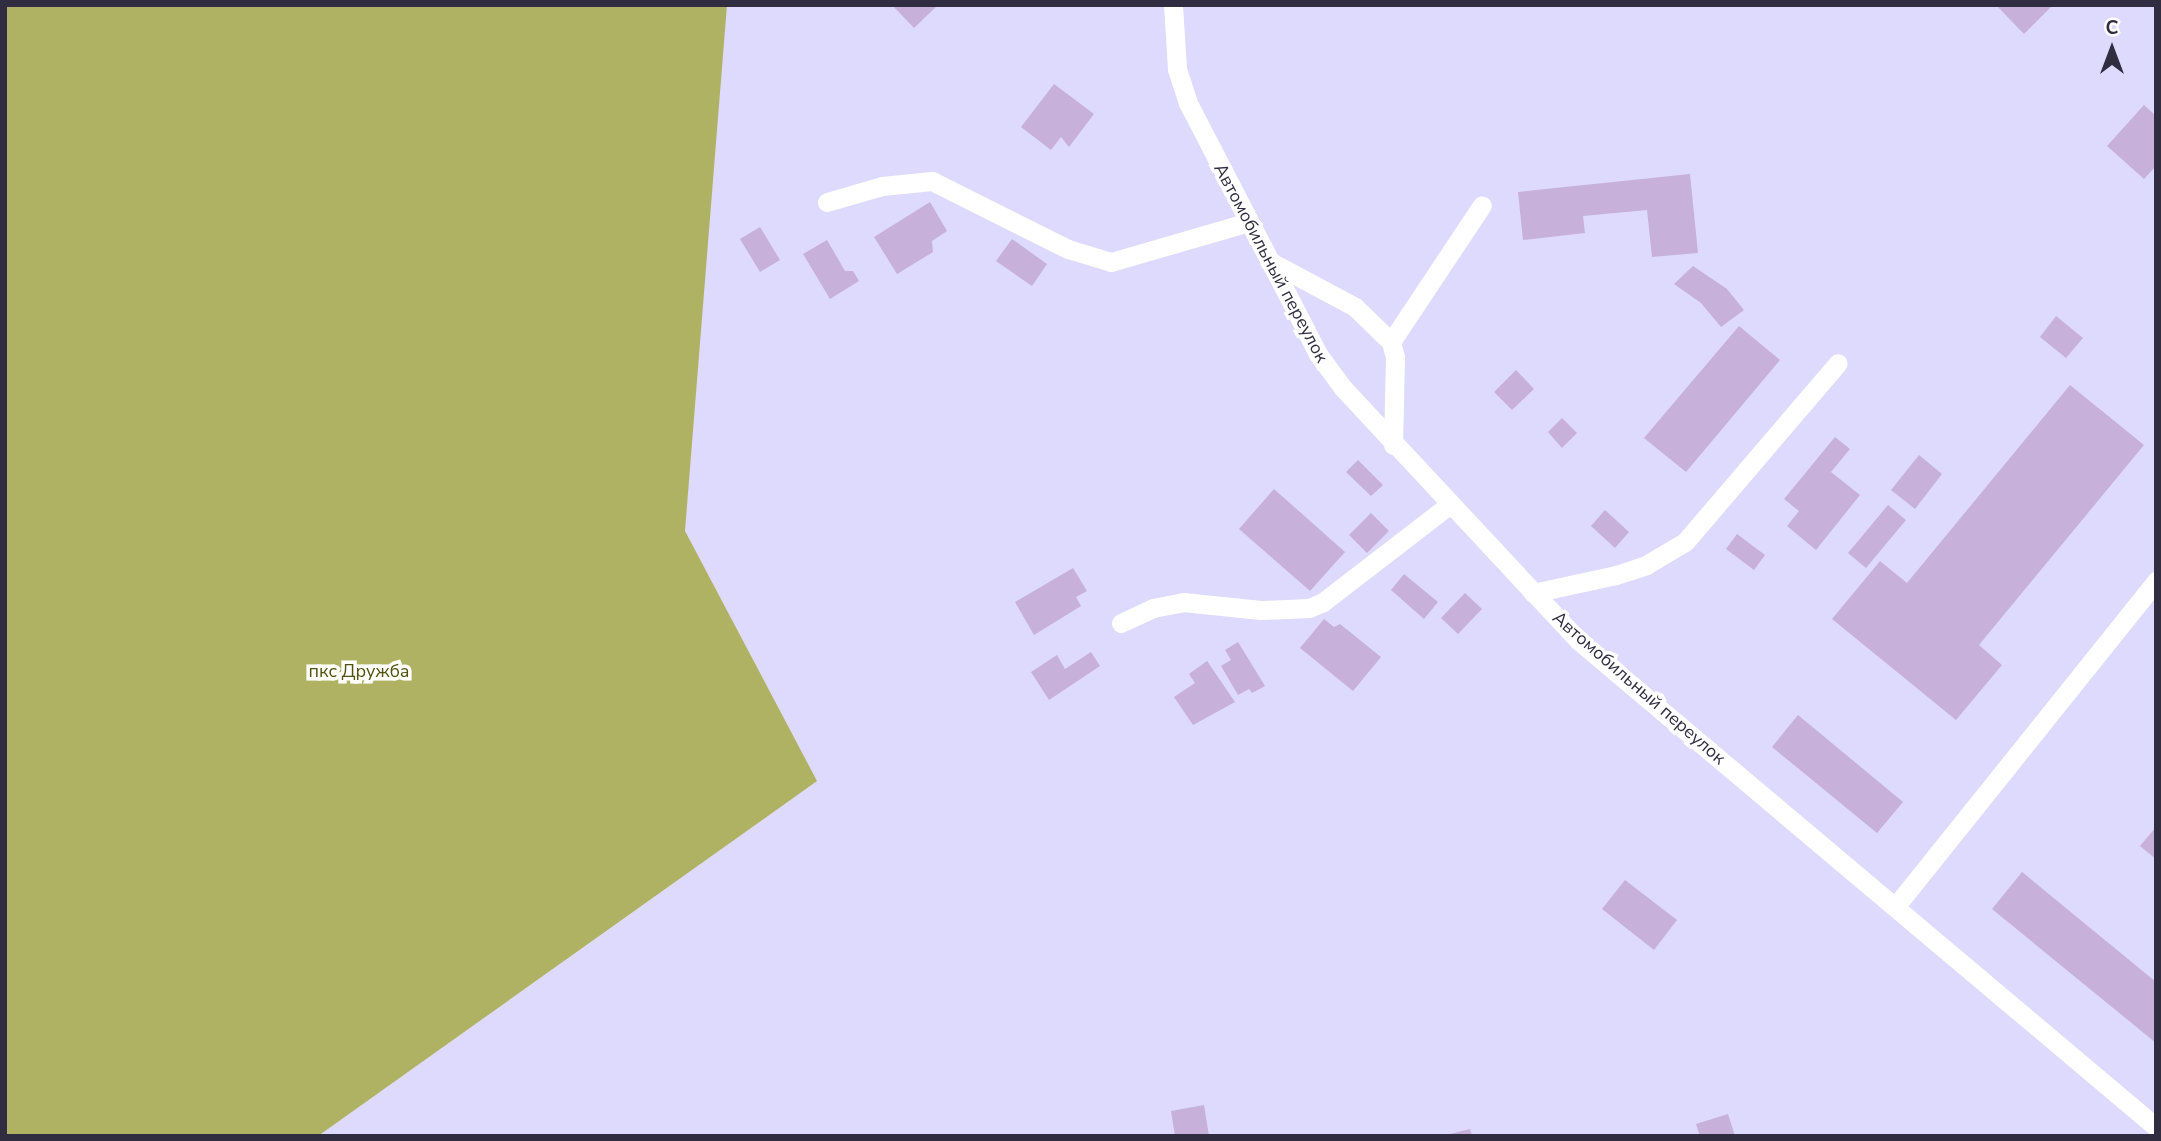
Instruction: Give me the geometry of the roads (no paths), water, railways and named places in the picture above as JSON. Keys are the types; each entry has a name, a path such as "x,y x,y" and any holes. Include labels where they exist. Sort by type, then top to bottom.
{"lane":[{"name":"Автомобильный переулок","path":"1173,5 1177,69 1188,103 1327,370 1448,505 1579,641 2156,1127"},
{"path":"827,202 882,186 932,181 1068,249 1111,262 1249,222"},
{"path":"1391,342 1482,205"},
{"path":"1269,261 1355,307 1391,342 1395,357 1393,445"},
{"path":"1533,593 1616,575 1646,565 1685,542 1838,363"},
{"path":"1121,623 1153,608 1183,602 1261,610 1309,608 1323,603 1448,505"},
{"path":"1895,907 2156,581"}],"park label":[{"name":"пкс Дружба","path":"359,671"}]}
